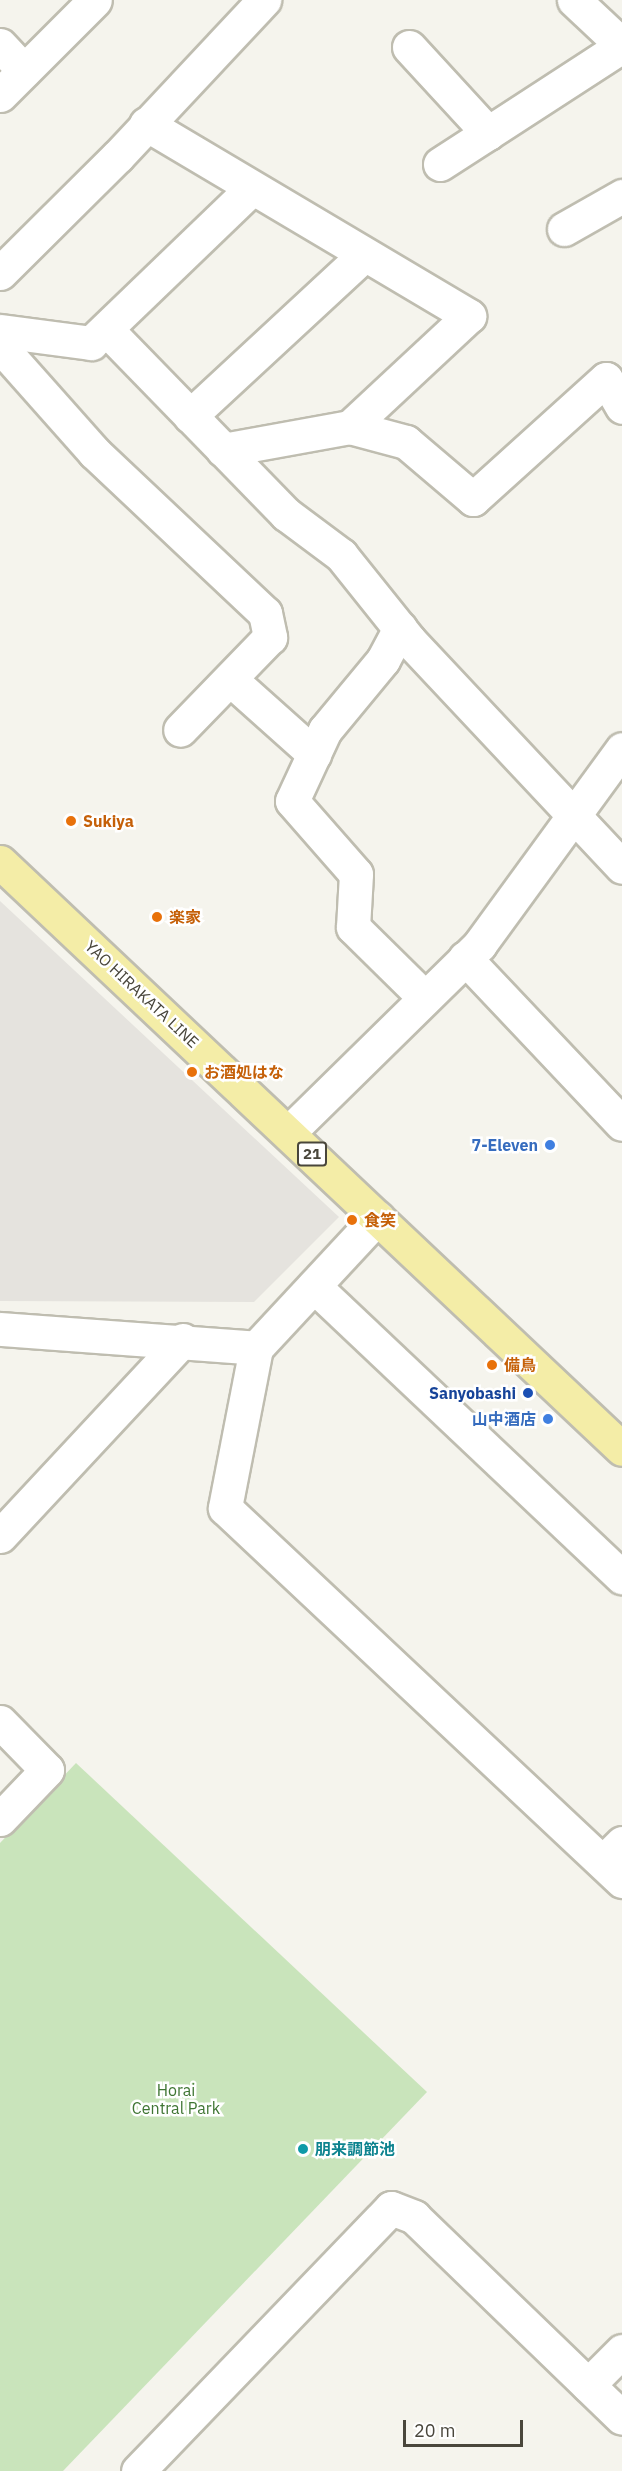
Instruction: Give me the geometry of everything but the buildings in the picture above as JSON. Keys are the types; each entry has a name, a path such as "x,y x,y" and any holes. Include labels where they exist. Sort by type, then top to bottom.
{"main road":[{"name":"YAO HIRAKATA LINE","path":"0,862 289,1132 622,1449"}],"street":[{"path":"0,95 95,0"},
{"path":"0,273 264,0"},
{"path":"440,164 622,45 574,0"},
{"path":"0,45 24,71"},
{"path":"409,47 488,133"},
{"path":"146,124 363,256 416,282 469,316 350,427"},
{"path":"0,331 91,343 251,189"},
{"path":"564,228 622,196"},
{"path":"190,416 363,256"},
{"path":"107,330 286,514 341,555 400,628 622,867"},
{"path":"0,346 94,452 265,613 270,637 180,730"},
{"path":"223,450 350,427 406,442 473,499 606,379 622,407"},
{"path":"400,628 383,660 325,730 292,801 356,874 353,927 425,998"},
{"path":"230,679 314,754"},
{"path":"289,1132 480,944 622,750"},
{"path":"465,958 622,1124"},
{"path":"377,1218 256,1348 225,1508 616,1862"},
{"path":"314,1286 622,1577"},
{"path":"0,1329 183,1340 256,1348"},
{"path":"0,1536 183,1340"},
{"path":"0,1722 47,1770 0,1819"},
{"path":"138,2471 391,2208 414,2217 622,2418"},
{"path":"588,2385 622,2351"}],"shaded area":[{"path":"0,901 339,1217 254,1302 0,1301"}],"green space":[{"name":"Horai Central Park","path":"76,1763 427,2092 63,2471 0,2471 0,1843"}],"place":[{"name":"Sukiya","path":"71,821"},
{"name":"楽家","path":"157,917"},
{"name":"お酒処はな","path":"192,1072"},
{"name":"7-Eleven","path":"550,1145"},
{"name":"食笑","path":"352,1220"},
{"name":"備鳥","path":"492,1365"},
{"name":"Sanyobashi","path":"528,1393"},
{"name":"山中酒店","path":"548,1419"},
{"name":"朋来調節池","path":"303,2149"}]}
